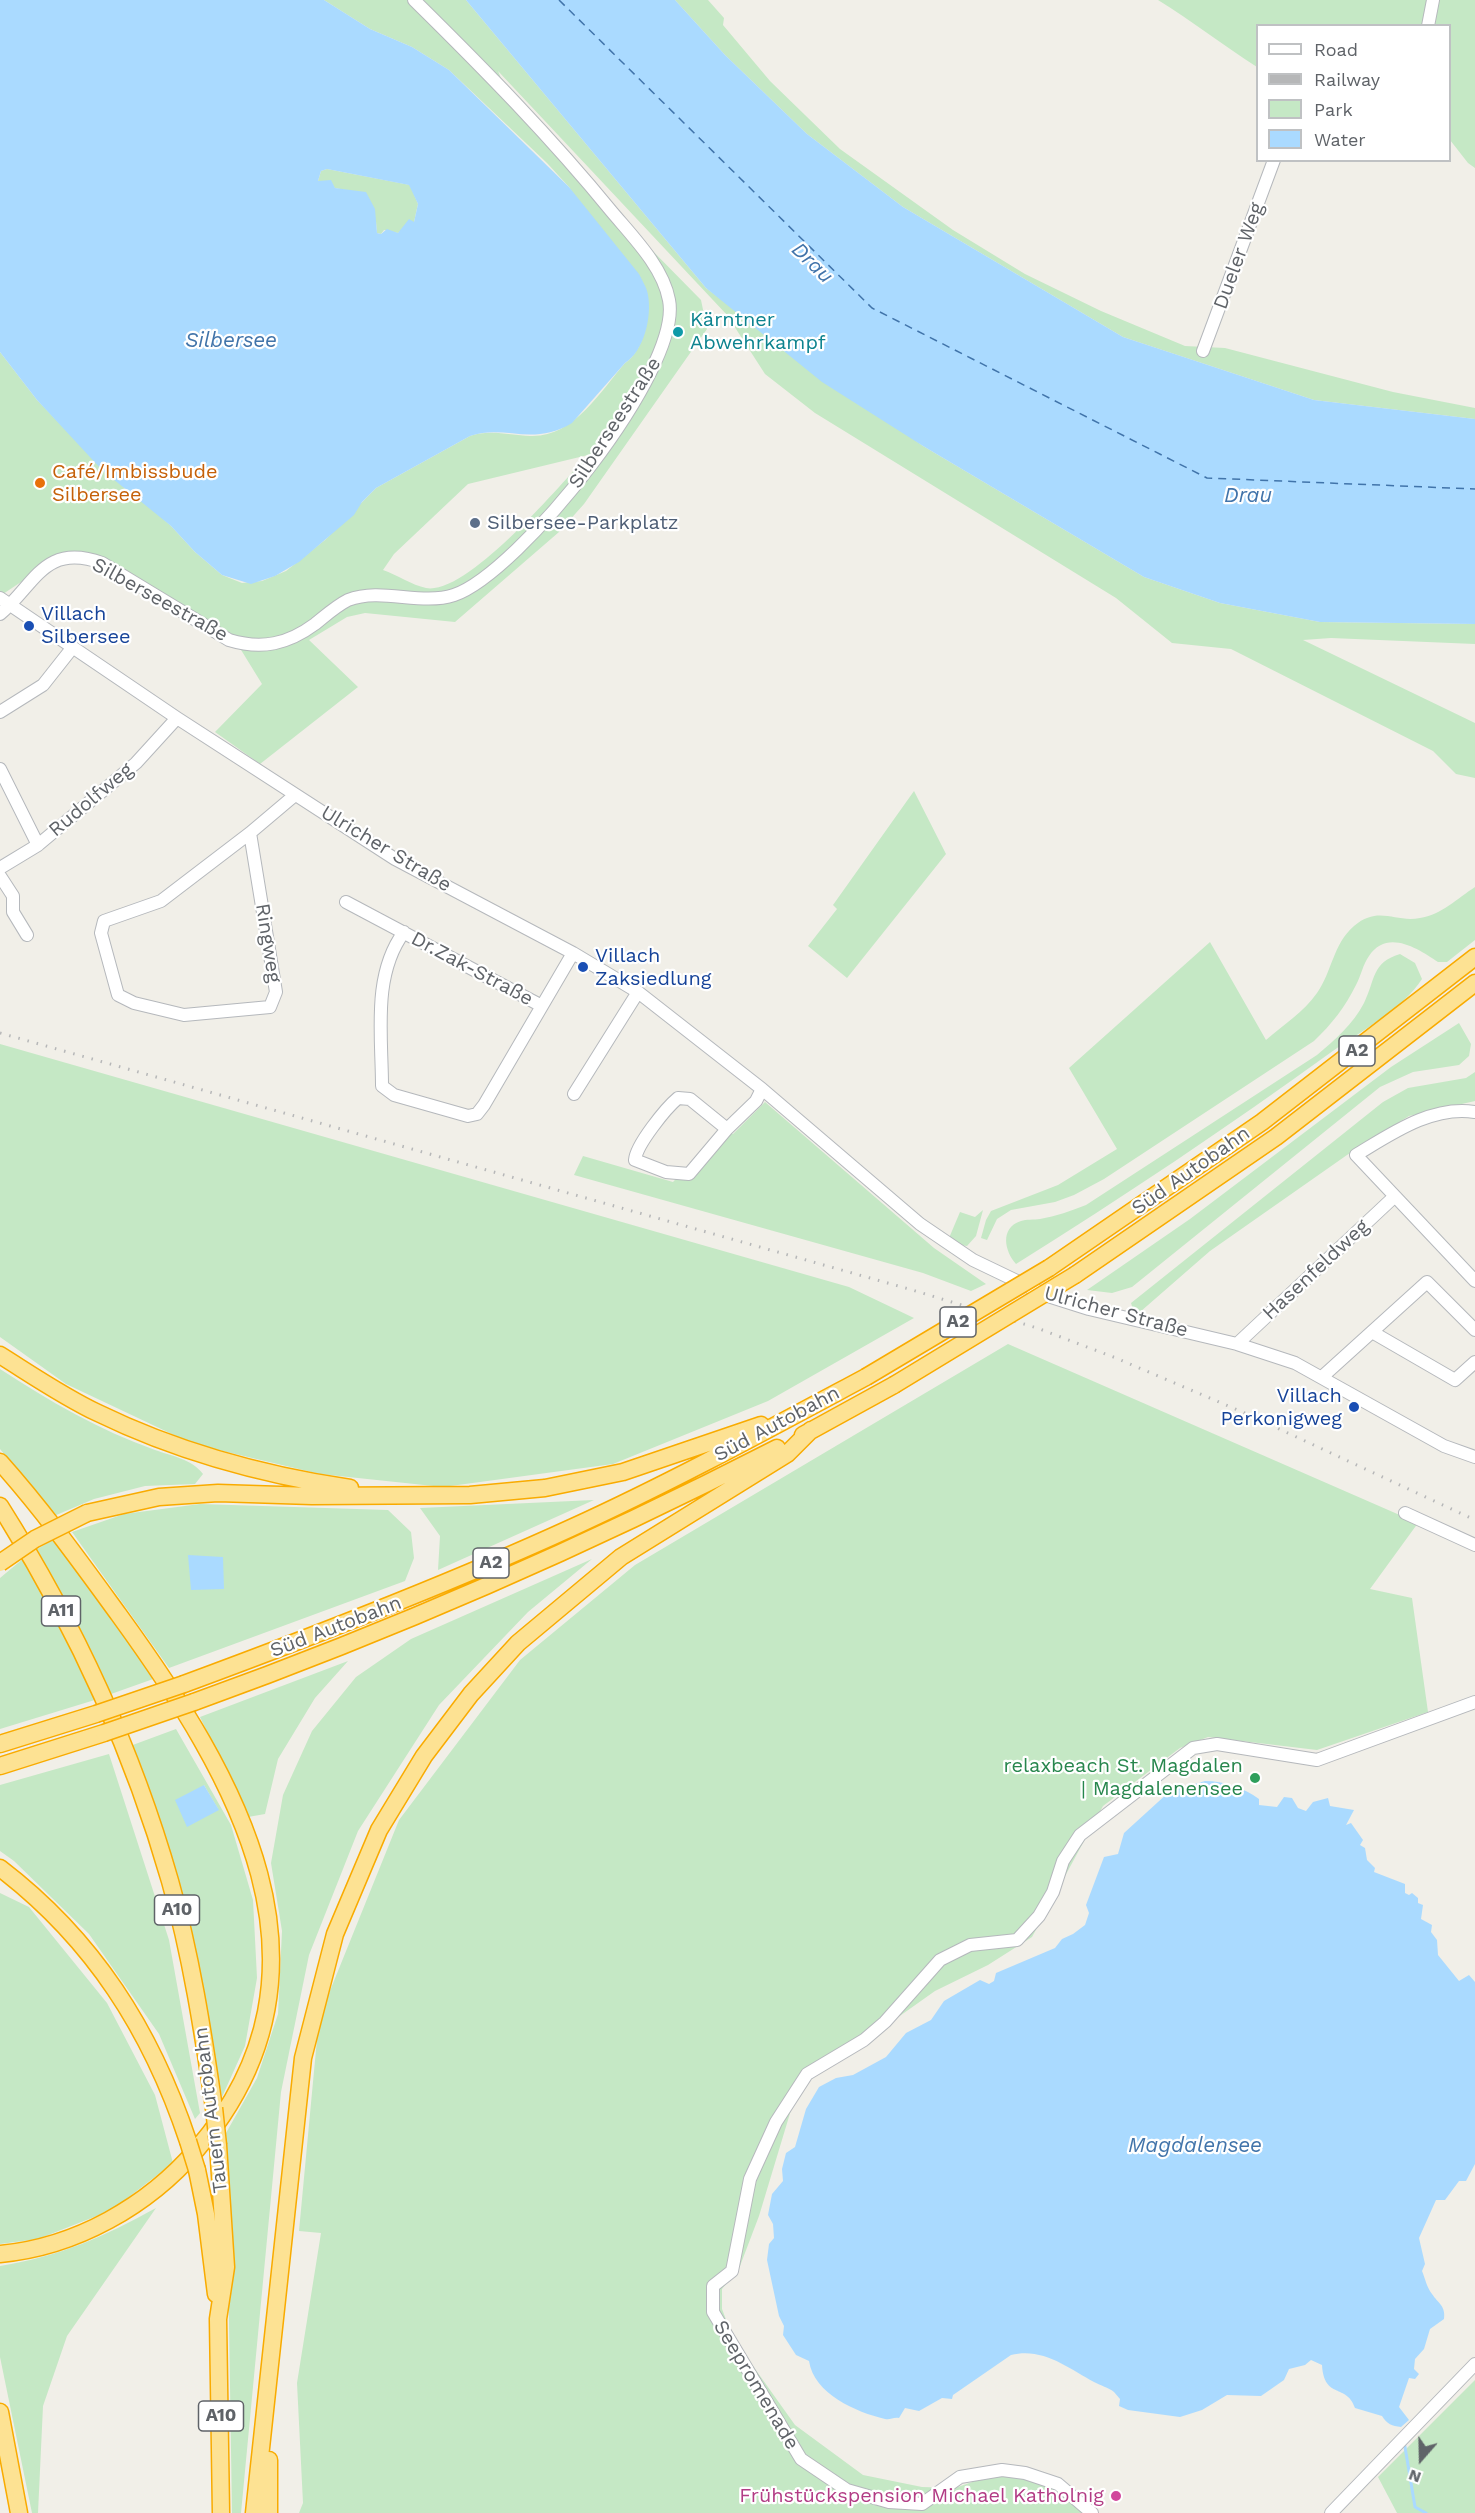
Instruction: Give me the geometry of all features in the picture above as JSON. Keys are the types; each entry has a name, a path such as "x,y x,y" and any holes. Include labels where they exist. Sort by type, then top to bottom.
{"highway":[{"name":"Süd Autobahn","path":"0,1744 184,1684 408,1599 572,1528 789,1419 866,1377 1049,1268 1262,1122 1475,957"},
{"name":"Süd Autobahn","path":"0,1766 109,1726 194,1702 429,1612 684,1496 811,1430 894,1385 1075,1275 1200,1191 1320,1104 1475,983"},
{"path":"0,1354 96,1413 161,1441 240,1467 396,1495"},
{"path":"0,1563 35,1539 87,1513 159,1497 218,1493 312,1496 470,1495 545,1488 623,1472 748,1428 789,1419"},
{"path":"254,2513 307,2040 334,1934 379,1830 424,1756 471,1694 518,1643 621,1557 787,1454 811,1430"},
{"path":"0,1462 86,1570 147,1653 214,1763 244,1824 258,1866 267,1900 270,1943 268,1988 263,2020 252,2057 238,2089 208,2136 178,2171 143,2199 81,2233 21,2252 0,2254"},
{"name":"A11","path":"0,1506 40,1570 83,1653 109,1726"},
{"name":"Tauern Autobahn","path":"109,1726 143,1797 170,1882 200,2019 214,2108 226,2267 218,2319 221,2513"},
{"path":"0,1868 70,1932 112,1983 151,2047 175,2101 197,2170 206,2214 218,2319"},
{"path":"269,2367 274,2381 270,2433 269,2513"},
{"path":"0,2412 19,2513"}],"street":[{"name":"Silberseestraße","path":"0,614 5,601 58,560 70,557 90,559 102,563 230,640 245,645 278,644 297,636 349,600 373,595 437,598 464,590 483,578 539,528 590,469 644,383 661,351 669,328 671,309 665,285 632,237 558,147 414,0"},
{"path":"1428,24 1433,0"},
{"name":"Dueler Weg","path":"1203,351 1273,162"},
{"name":"Ulricher Straße","path":"5,601 177,718 395,859 573,953 638,992 762,1089 920,1224 973,1260 1048,1296 1089,1309 1237,1344 1295,1363 1444,1446 1475,1457"},
{"path":"0,712 43,686 73,647"},
{"name":"Rudolfweg","path":"0,769 38,845 136,763 177,718"},
{"name":"Ringweg","path":"250,833 276,992 270,1007 184,1015 134,1003 118,995 101,933 104,921 160,901 250,833 295,795"},
{"path":"0,868 38,845"},
{"path":"0,876 14,896 13,912 27,935"},
{"name":"Dr.Zak-Straße","path":"346,902 540,1005"},
{"name":"Dr.Zak-Straße","path":"404,932 389,958 383,987 382,1086 386,1091 468,1116 477,1114 573,953"},
{"path":"573,1094 638,992"},
{"path":"727,1129 690,1099 678,1098 649,1134 636,1153 635,1160 643,1165 682,1175 689,1174 727,1129 756,1101 762,1089"},
{"path":"1475,1112 1438,1114 1417,1122 1356,1155 1475,1281"},
{"name":"Hasenfeldweg","path":"1237,1344 1394,1197"},
{"path":"1322,1377 1427,1282 1475,1330"},
{"path":"1372,1332 1455,1380 1475,1362"},
{"path":"1405,1513 1475,1545"},
{"name":"Seepromenade","path":"1092,2513 1058,2484 1026,2473 995,2471 960,2477 922,2504 906,2505 847,2490 801,2459 713,2312 713,2286 732,2271 750,2179 776,2122 807,2074 864,2040 878,2028 940,1960 970,1945 1017,1940 1039,1916 1053,1892 1063,1861 1080,1834 1193,1748 1217,1744 1317,1760 1475,1702"},
{"path":"1331,2513 1475,2364"}],"green space":[{"path":"324,0 466,0 706,288 923,446 1144,577 1220,603 1320,622 1475,624 1475,644 1331,638 1303,640 1475,723 1475,778 1456,774 1433,751 1231,649 1172,643 1116,598 815,413 765,374 727,315 498,71 515,111 701,300 707,329 584,504 559,532 455,622 365,613 347,617 309,640 358,687 260,764 215,732 262,684 238,645 86,555 27,578 3,594 0,593 0,352 37,400 69,433 171,526 195,552 222,575 242,583 262,581 286,571 325,540 376,488 470,436 492,433 545,435 559,430 584,411 634,354 644,333 647,312 569,187 547,163 449,70 412,47 370,29","holes":["588,455 536,512 488,557 465,575 444,586 426,588 383,570 394,554 468,484"]},
{"path":"675,0 708,0 724,18 723,25 770,81 840,149 953,230 1025,274 1101,311 1185,346 1225,348 1393,392 1475,408 1475,419 1314,400 1123,337 903,207 807,134 725,55"},
{"path":"1158,0 1475,0 1475,168 1468,163 1451,141 1451,24 1256,24 1256,66"},
{"path":"327,169 410,185 418,204 414,222 398,233 384,230 381,234 377,233 376,222 355,192 335,188 326,181 318,181 321,171"},
{"path":"914,791 946,854 847,978 808,946 837,909 833,905"},
{"path":"1475,887 1475,940 1447,962 1438,962 1413,947 1394,942 1385,943 1376,948 1367,959 1343,1008 1314,1041 1104,1179 1055,1202 1011,1210 997,1219 987,1240 981,1238 991,1211 1058,1185 1117,1149 1069,1068 1210,942 1266,1040 1312,1000 1322,985 1341,941 1354,926 1371,917 1411,919 1428,916 1442,910"},
{"path":"1400,954 1415,963 1422,979 1414,990 1392,1010 1253,1108 1096,1213 1016,1264 1012,1259 1006,1241 1009,1229 1014,1224 1023,1220 1058,1215 1086,1205 1317,1055 1355,1018 1379,967"},
{"path":"1459,1023 1471,1044 1469,1056 1459,1065 1413,1072 1380,1087 1132,1287 1112,1293 1087,1290 1190,1219 1391,1067"},
{"path":"0,1044 849,1287 914,1318 768,1401 613,1464 443,1487 320,1474 193,1444 66,1384 0,1337"},
{"path":"1475,1072 1475,1101 1409,1116 1347,1155 1210,1251 1140,1312 1134,1313 1131,1303 1383,1102 1408,1088 1466,1078"},
{"path":"765,1102 934,1248 986,1284 971,1291 923,1273 574,1175 583,1156 673,1182 721,1130 733,1134"},
{"path":"983,1210 976,1236 967,1246 959,1245 949,1238 960,1212 975,1217"},
{"path":"1008,1344 1418,1523 1370,1589 1412,1598 1428,1712 1317,1750 1208,1737 1180,1748 1103,1806 1032,1937 988,1965 935,1991 808,2081 791,2110 759,2216 740,2266 722,2289 722,2309 733,2338 795,2425 863,2475 922,2487 955,2488 995,2474 1039,2479 1082,2505 1089,2513 299,2513 303,2503 297,2383 321,2233 299,2231 319,2018 399,1820 520,1660 635,1565"},
{"path":"0,1369 75,1414 134,1442 187,1461 203,1474 195,1484 145,1486 94,1499 54,1516 0,1449"},
{"path":"594,1500 438,1570 440,1536 420,1508"},
{"path":"200,1504 388,1510 411,1532 414,1558 405,1581 169,1668 72,1532 124,1514"},
{"path":"53,1540 156,1678 111,1694 37,1549"},
{"path":"24,1558 98,1699 0,1729 0,1578"},
{"path":"592,1559 528,1612 439,1705 358,1831 309,1955 281,2092 241,2513 232,2513 226,2133 257,2078 278,2014 282,1931 271,1863 283,1795 312,1731 356,1677 411,1639"},
{"path":"348,1661 315,1698 278,1759 265,1814 248,1817 200,1717"},
{"path":"176,1729 231,1825 253,1900 257,1978 245,2046 222,2097 187,1918 130,1746","holes":["204,1785 218,1809 195,1821"]},
{"path":"109,1754 169,1940 200,2113 195,2119 159,2034 89,1934 14,1861 0,1851 0,1785"},
{"path":"0,1893 29,1907 107,2003 155,2095 173,2163 112,2210 38,2239 0,2244"},
{"path":"156,2208 67,2336 43,2406 38,2513 32,2513 0,2357 0,2266 43,2257 81,2244"},
{"path":"1475,2380 1475,2513 1397,2513 1378,2477"}],"water":[{"name":"Silbersee","path":"0,0 324,0 370,29 412,47 449,70 569,187 639,274 647,290 649,304 645,333 632,358 572,423 558,430 544,433 495,432 470,436 376,488 362,502 354,515 299,562 275,576 251,584 222,575 195,552 171,526 102,470 37,400 0,352","holes":["327,169 409,185 418,204 414,222 409,219 398,233 387,229 381,234 377,233 375,209 366,192 335,188 331,180 318,181 321,171"]},
{"name":"Drau","path":"466,0 675,0 725,55 807,134 903,207 1123,337 1314,400 1475,419 1475,624 1320,622 1220,603 1144,577 923,446 822,382 706,288"},
{"path":"188,1555 223,1557 224,1589 191,1590"},
{"name":"Magdalensee","path":"1205,1781 1240,1788 1259,1799 1259,1805 1277,1807 1284,1797 1292,1798 1298,1808 1306,1811 1313,1802 1328,1798 1330,1806 1354,1810 1346,1825 1351,1823 1363,1840 1360,1845 1365,1848 1367,1860 1375,1868 1374,1872 1405,1884 1405,1893 1409,1895 1412,1893 1418,1898 1418,1903 1423,1905 1421,1919 1432,1925 1431,1932 1437,1940 1438,1955 1459,1981 1469,1975 1475,1982 1475,2164 1466,2181 1459,2181 1445,2200 1436,2200 1419,2238 1425,2264 1422,2271 1429,2289 1444,2311 1444,2319 1430,2329 1424,2349 1415,2359 1414,2369 1419,2374 1415,2379 1409,2378 1399,2407 1409,2420 1401,2427 1395,2426 1388,2423 1382,2416 1355,2408 1347,2396 1327,2383 1322,2365 1311,2360 1305,2365 1289,2369 1284,2380 1261,2396 1227,2395 1202,2410 1180,2417 1128,2410 1119,2406 1120,2399 1114,2392 1065,2365 1044,2356 1023,2353 1011,2355 953,2395 952,2399 942,2398 919,2411 905,2408 899,2418 887,2419 874,2416 838,2400 819,2383 809,2361 796,2355 783,2335 784,2326 779,2316 767,2260 769,2244 774,2238 773,2224 768,2215 772,2194 783,2181 782,2169 786,2153 795,2147 806,2109 819,2087 836,2078 853,2075 886,2057 906,2033 931,2020 944,2001 980,1980 989,1984 994,1981 996,1973 1055,1948 1062,1939 1085,1925 1089,1913 1086,1905 1104,1857 1118,1854 1124,1833 1169,1792 1181,1785 1185,1787"},
{"path":"204,1785 219,1810 187,1827 175,1800"}],"waterway":[{"path":"1404,2441 1415,2507 1426,2513"}],"ferry route":[{"path":"559,0 872,308 1207,478 1475,489"}],"railway":[{"path":"0,1033 909,1289 1037,1328 1116,1358 1247,1414 1475,1520"}],"place":[{"name":"Kärntner Abwehrkampf","path":"678,332"},
{"name":"Café/Imbissbude Silbersee","path":"40,483"},
{"name":"Silbersee-Parkplatz","path":"475,523"},
{"name":"Villach Silbersee","path":"29,626"},
{"name":"Villach Zaksiedlung","path":"583,967"},
{"name":"Villach Perkonigweg","path":"1354,1407"},
{"name":"relaxbeach St. Magdalen | Magdalenensee","path":"1255,1778"},
{"name":"Frühstückspension Michael Katholnig","path":"1116,2496"}]}
